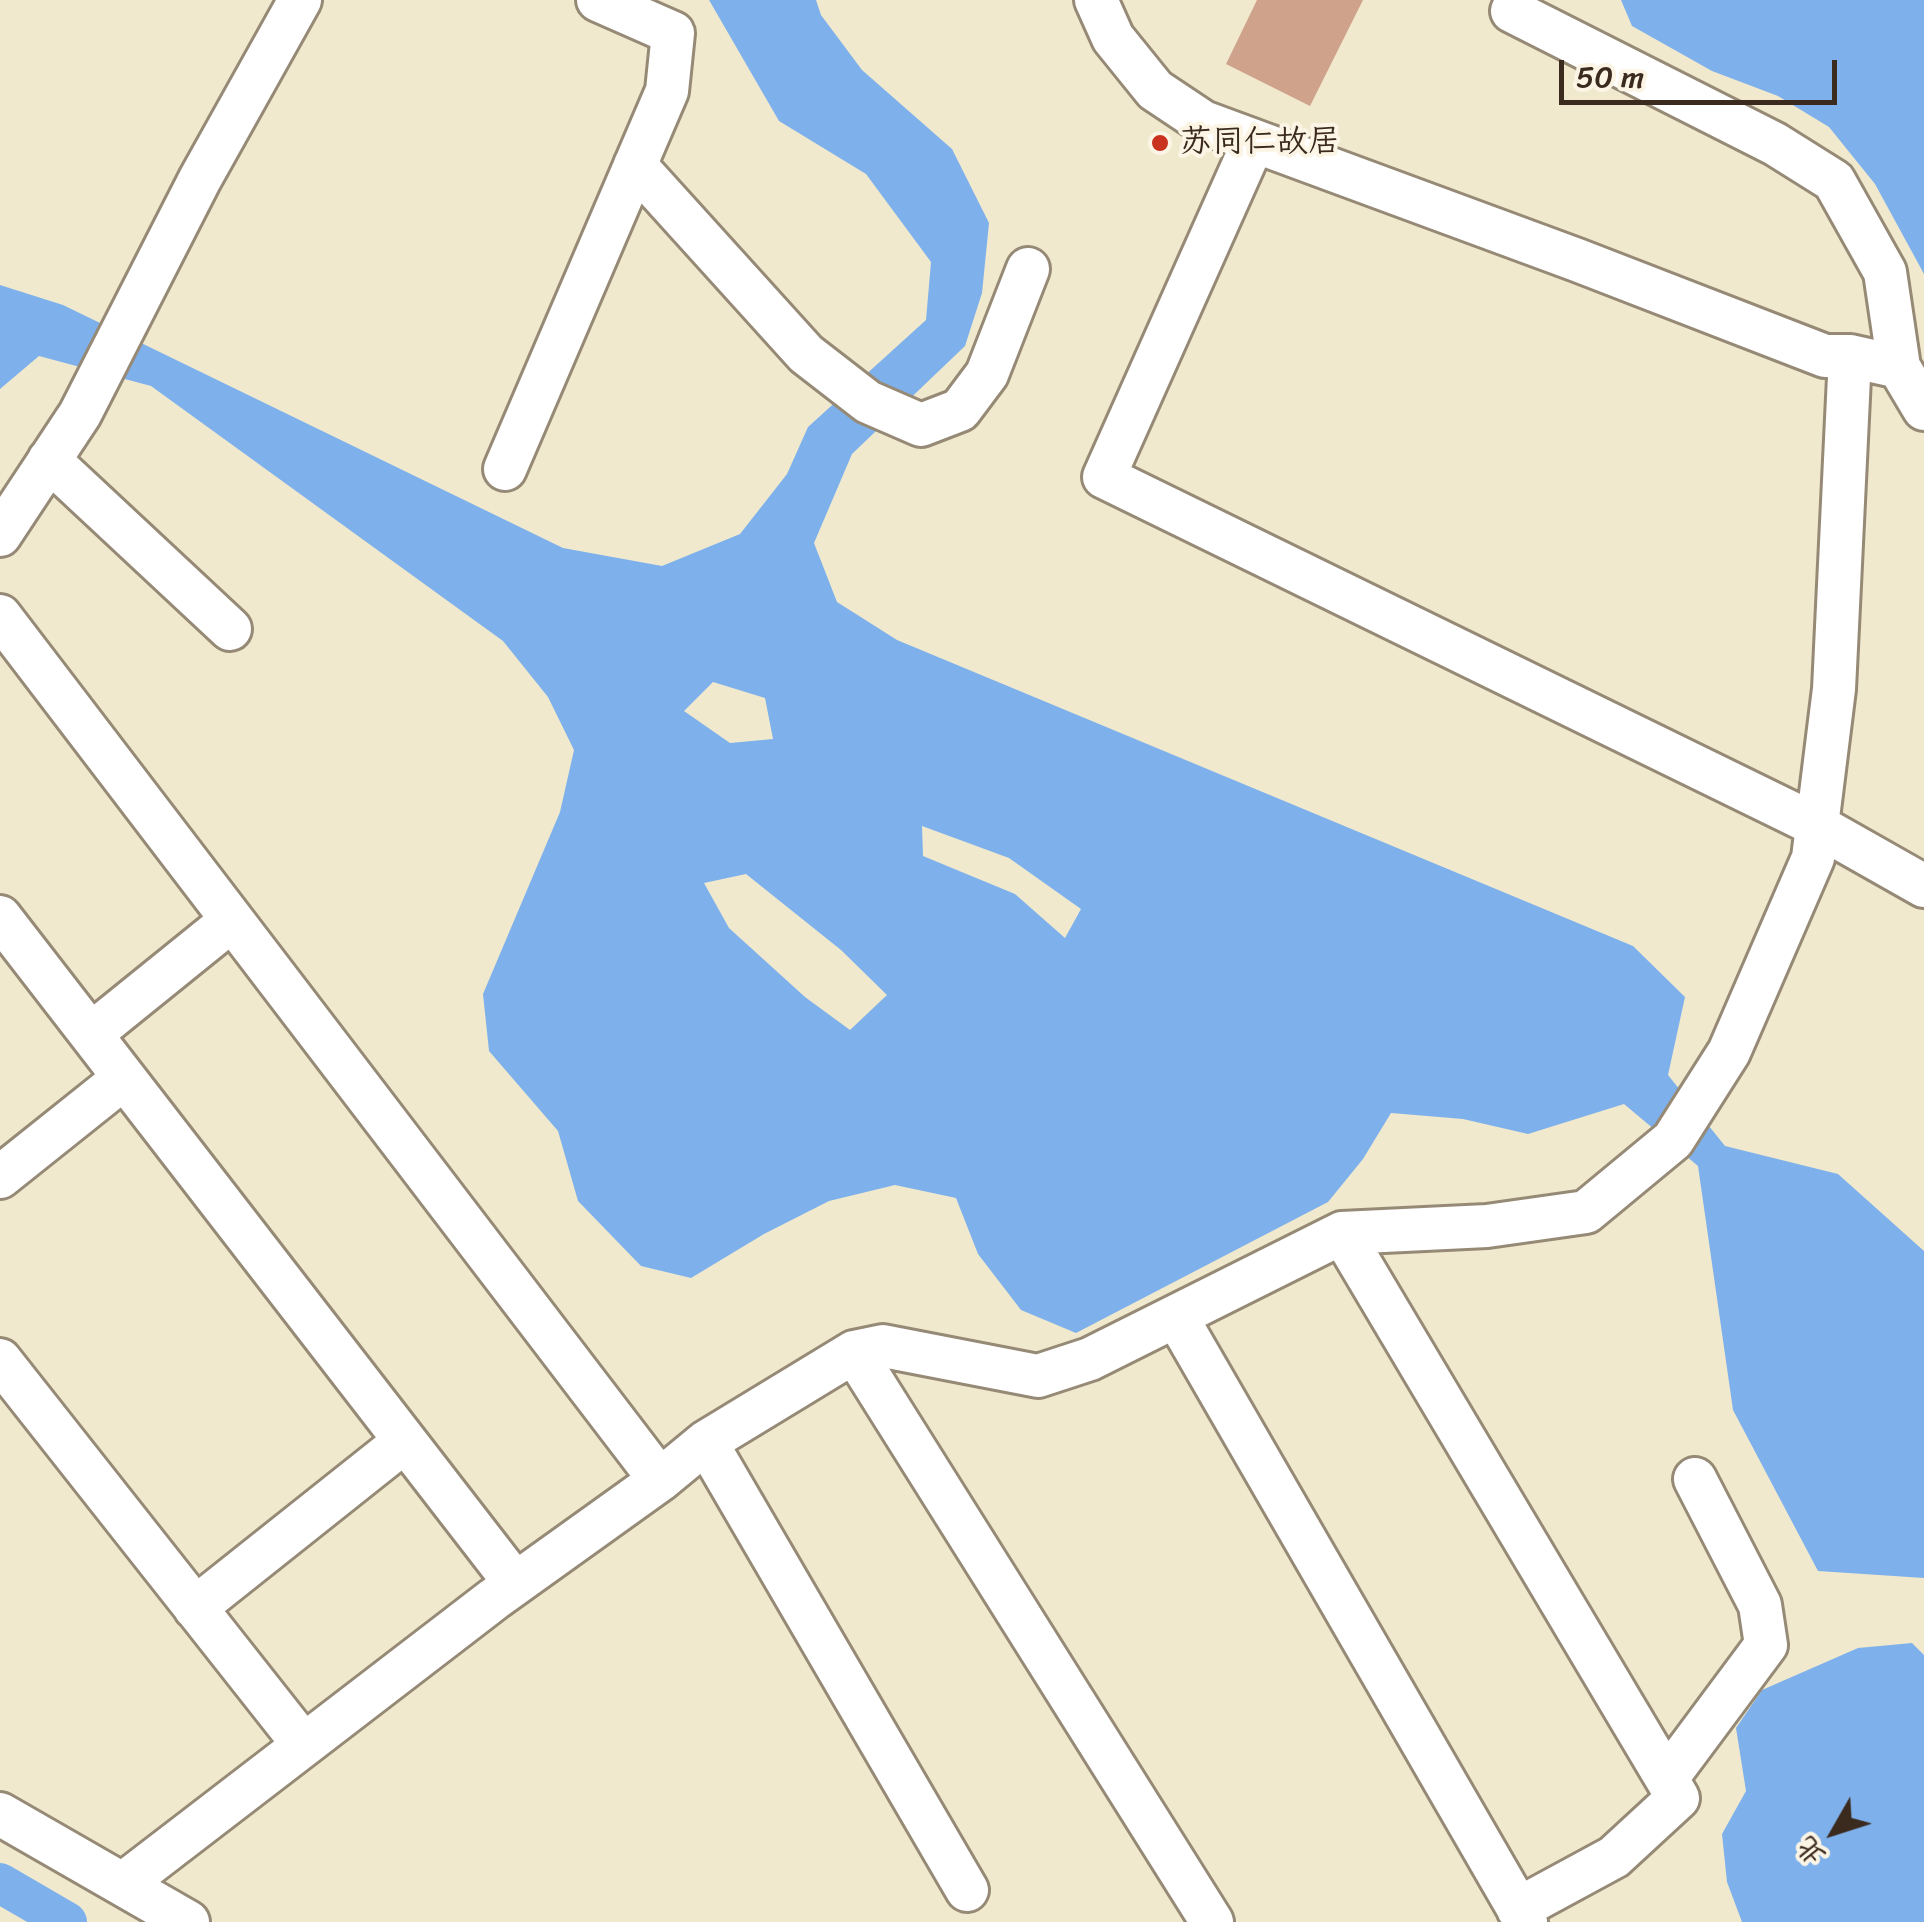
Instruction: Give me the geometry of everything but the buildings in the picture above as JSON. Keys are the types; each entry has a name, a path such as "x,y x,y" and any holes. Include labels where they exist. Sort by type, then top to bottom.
{"street":[{"path":"0,535 80,414 200,179 300,0"},
{"path":"506,468 667,92 672,33 598,0"},
{"path":"1096,0 1113,38 1155,90 1202,122 1824,356 1850,356 1899,367"},
{"path":"1512,11 1775,144 1834,180 1885,272 1899,367 1924,409"},
{"path":"1254,141 1104,478 1818,826 1924,886"},
{"path":"635,165 806,354 868,402 920,425 960,410 987,374 1028,269"},
{"path":"123,1884 515,1583 660,1480 706,1442 854,1352 882,1346 1038,1376 1090,1359 1342,1233 1487,1226 1586,1212 1672,1140 1729,1052 1813,858 1834,689 1850,356"},
{"path":"49,460 230,629"},
{"path":"0,616 660,1480"},
{"path":"0,917 515,1583"},
{"path":"91,1034 232,920"},
{"path":"0,1177 124,1078"},
{"path":"1176,1316 1522,1916 1614,1857 1678,1798 1342,1233"},
{"path":"854,1352 1212,1922"},
{"path":"0,1360 303,1744"},
{"path":"195,1608 405,1441"},
{"path":"706,1442 966,1890"},
{"path":"1667,1778 1766,1645 1760,1605 1694,1479"},
{"path":"0,1814 188,1922"}],"water":[{"path":"709,0 816,0 821,15 862,70 952,149 989,223 982,293 965,346 852,454 814,543 837,602 897,640 1633,946 1685,997 1668,1075 1725,1146 1838,1174 1924,1251 1924,1578 1818,1571 1733,1410 1698,1166 1624,1104 1528,1134 1463,1119 1391,1113 1363,1159 1328,1202 1076,1333 1021,1310 978,1254 956,1198 895,1185 829,1201 691,1278 641,1266 578,1201 558,1131 489,1051 483,994 560,812 574,750 548,697 503,641 151,386 39,356 0,389 0,285 63,305 563,548 662,566 740,534 787,474 808,427 926,320 931,262 866,174 779,121","holes":["713,682 765,698 773,739 730,743 684,711","922,826 1009,858 1081,909 1065,938 1015,894 923,856","746,874 841,950 887,995 850,1030 805,997 729,928 704,883"]},
{"path":"1621,0 1924,0 1924,274 1875,184 1829,127 1778,96 1712,71 1632,26"},
{"path":"1912,1643 1924,1655 1924,1922 1742,1922 1727,1882 1722,1834 1746,1791 1736,1728 1762,1690 1858,1648"}],"waterway":[{"path":"0,1883 67,1922"}],"place":[{"name":"苏同仁故居","path":"1160,143"}]}
